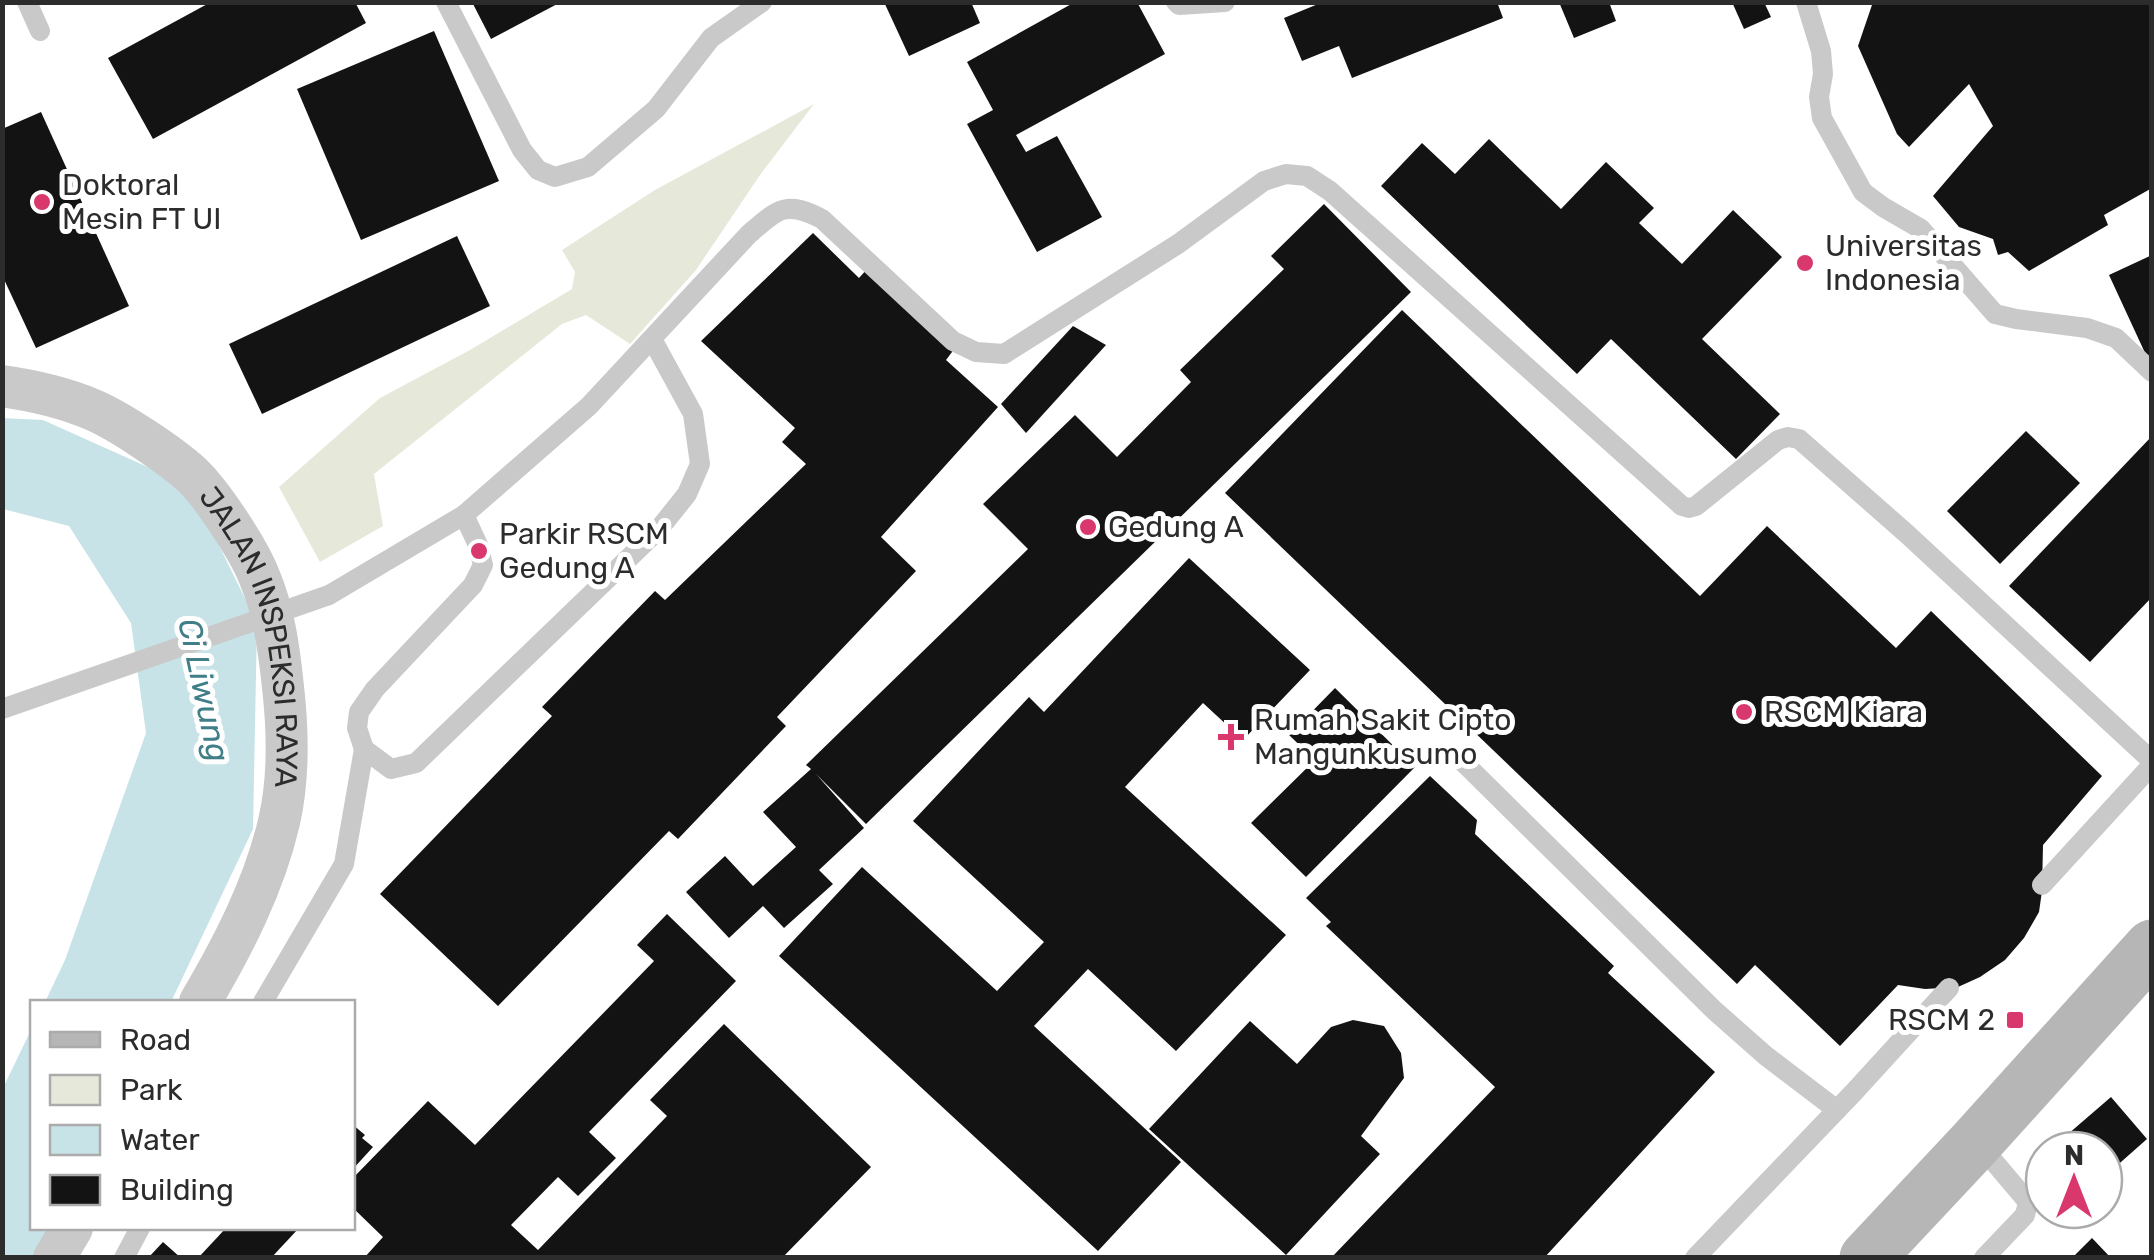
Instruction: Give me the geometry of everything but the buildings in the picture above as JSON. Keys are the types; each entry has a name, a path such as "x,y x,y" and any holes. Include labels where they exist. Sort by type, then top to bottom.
{"main road":[{"path":"1867,1258 2151,950"}],"street":[{"name":"JALAN INSPEKSI RAYA","path":"2,386 90,409 144,440 193,476 232,528 259,575 278,642 286,718 280,820 264,876 201,1000"},
{"path":"54,1258 71,1230"}],"lane":[{"path":"27,2 40,31"},
{"path":"446,2 522,150 538,170 555,177 588,167 656,109 711,38 762,2"},
{"path":"1176,2 1225,2"},
{"path":"1806,2 1821,51 1822,118 1863,192 1921,229 1995,314 2087,328 2116,338 2152,372"},
{"path":"2,709 329,595 464,514 589,406 749,234 776,211 789,208 822,219 953,341 976,352 1004,354 1178,244 1264,181 1286,174 1307,176 1330,191 1682,506 1696,506 1778,440 1799,439 1907,534 2152,764 2042,885"},
{"path":"364,749 391,769 416,762 658,529 687,494 700,464 693,414 652,338"},
{"path":"264,1000 344,864 364,749 357,728 359,712 375,689 473,585 483,565 464,514"},
{"path":"1464,762 1715,1011 1836,1110"},
{"path":"1696,1258 1948,988"},
{"path":"1974,1144 2028,1202 2025,1215 1984,1258"},
{"path":"124,1258 139,1230"}],"green space":[{"path":"814,104 696,270 630,344 586,315 562,324 374,474 383,526 320,562 279,487 380,398 572,289 575,272 562,250 655,190"}],"water":[{"name":"Ci Liwung","path":"2,418 43,420 190,486 257,623 253,829 172,1000 46,1000 65,960 146,733 131,623 69,526 3,509"},
{"path":"30,1032 30,1230 53,1230 39,1257 3,1257 2,1090"}],"place":[{"name":"Doktoral Mesin FT UI","path":"42,202"},
{"name":"Universitas Indonesia","path":"1805,263"},
{"name":"Gedung A","path":"1088,527"},
{"name":"Parkir RSCM Gedung A","path":"479,551"},
{"name":"RSCM Kiara","path":"1744,712"},
{"name":"Rumah Sakit Cipto Mangunkusumo","path":"1231,737"},
{"name":"RSCM 2","path":"2015,1020"}]}
